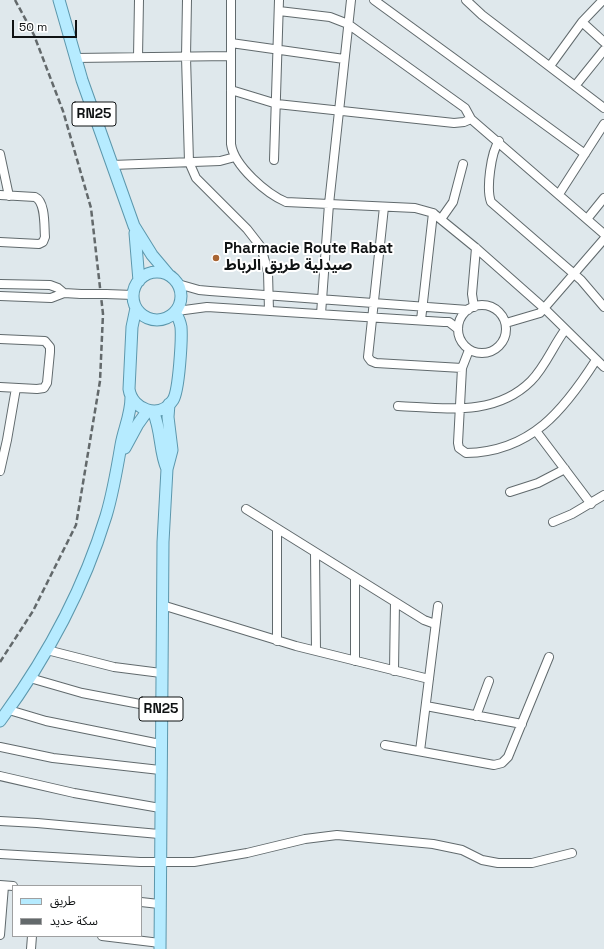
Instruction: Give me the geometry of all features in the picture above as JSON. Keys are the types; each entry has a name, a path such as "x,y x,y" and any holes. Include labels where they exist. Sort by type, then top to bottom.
{"main road":[{"name":"RN25","path":"59,0 75,58 134,226 152,255 178,284 181,299 176,312 180,322 181,333 177,390 170,404 168,417 172,450 167,469 163,528 160,708 160,946"},
{"name":"RN25","path":"133,295 139,281 134,226"},
{"path":"139,281 152,273 168,274"},
{"path":"0,721 48,650 74,598 91,558 106,516 122,444 131,413 131,398 129,389 132,333 136,308 133,295"},
{"path":"136,308 146,317 155,320 168,318 176,312"},
{"path":"131,398 140,407 151,411"},
{"path":"121,453 126,447 142,418 151,411 170,404"},
{"name":"RN25","path":"151,411 160,430 164,460 167,469"}],"street":[{"path":"138,57 139,0"},
{"path":"187,0 186,57 189,162 196,178 247,229 261,247 268,272 270,296 269,311"},
{"path":"231,0 231,144 235,157 244,169 278,198 291,202 415,208 433,213 476,248 545,309 604,367"},
{"path":"274,160 280,0"},
{"path":"321,314 329,204 351,0"},
{"path":"374,0 585,154"},
{"path":"467,0 482,15 604,108"},
{"path":"550,66 582,22 603,0"},
{"path":"279,11 324,16 340,20 348,24 465,108 471,119 499,141 604,234"},
{"path":"582,22 604,42"},
{"path":"231,44 279,49 344,59"},
{"path":"575,86 604,50"},
{"path":"75,58 231,56"},
{"path":"231,90 277,104 454,122 464,122 471,119"},
{"path":"559,194 585,154 601,138 604,124"},
{"path":"499,141 492,154 489,194 491,202 574,275 604,307"},
{"path":"0,154 9,196"},
{"path":"112,165 220,161 235,157"},
{"path":"441,219 453,202 464,164"},
{"path":"0,195 39,199 42,205 44,240 39,244 0,242"},
{"path":"587,219 604,198"},
{"path":"384,207 368,353 371,361 462,368"},
{"path":"421,320 433,213"},
{"path":"506,323 534,316 545,309 604,240"},
{"path":"178,284 199,290 270,296 422,306 471,308 480,305 493,308 503,316 506,323 505,337 496,349 483,354 469,350 460,340 458,329 461,318 471,308 476,248"},
{"path":"0,284 50,285 58,288 64,293"},
{"path":"0,296 51,298 64,293 133,295"},
{"path":"176,312 207,307 449,322 458,329"},
{"path":"398,406 460,409 491,405 520,391 532,380 565,330"},
{"path":"0,339 40,340 45,341 50,347 46,386 41,389 0,388"},
{"path":"469,350 462,368 458,446 466,453 502,446 536,431 565,406 596,360"},
{"path":"0,470 9,434 16,388"},
{"path":"536,431 591,504"},
{"path":"510,492 538,483 565,469"},
{"path":"553,522 591,504 604,495"},
{"path":"246,509 277,530 424,620 436,624"},
{"path":"276,640 277,530"},
{"path":"315,553 316,652"},
{"path":"355,577 355,662"},
{"path":"394,671 395,602"},
{"path":"162,605 316,652 429,679"},
{"path":"420,752 438,606"},
{"path":"48,650 114,667 161,672"},
{"path":"385,745 498,764 504,762 508,757 549,657"},
{"path":"30,678 82,693 160,708"},
{"path":"476,716 489,681"},
{"path":"426,706 522,724"},
{"path":"8,710 46,721 160,744"},
{"path":"0,747 60,760 160,770"},
{"path":"0,776 82,794 160,808"},
{"path":"0,821 160,834"},
{"path":"0,854 160,862 209,860 305,839 337,835 433,844 462,850 482,860 498,863 532,863 572,853"},
{"path":"0,935 2,886"},
{"path":"142,902 159,904"},
{"path":"31,949 32,937"},
{"path":"108,937 160,946"}],"railway":[{"path":"0,662 33,611 76,525 100,381 103,314 91,208 63,111 34,35 15,0"}],"place":[{"name":"Pharmacie Route Rabat صيدلية طريق الرباط","path":"216,258"}]}
